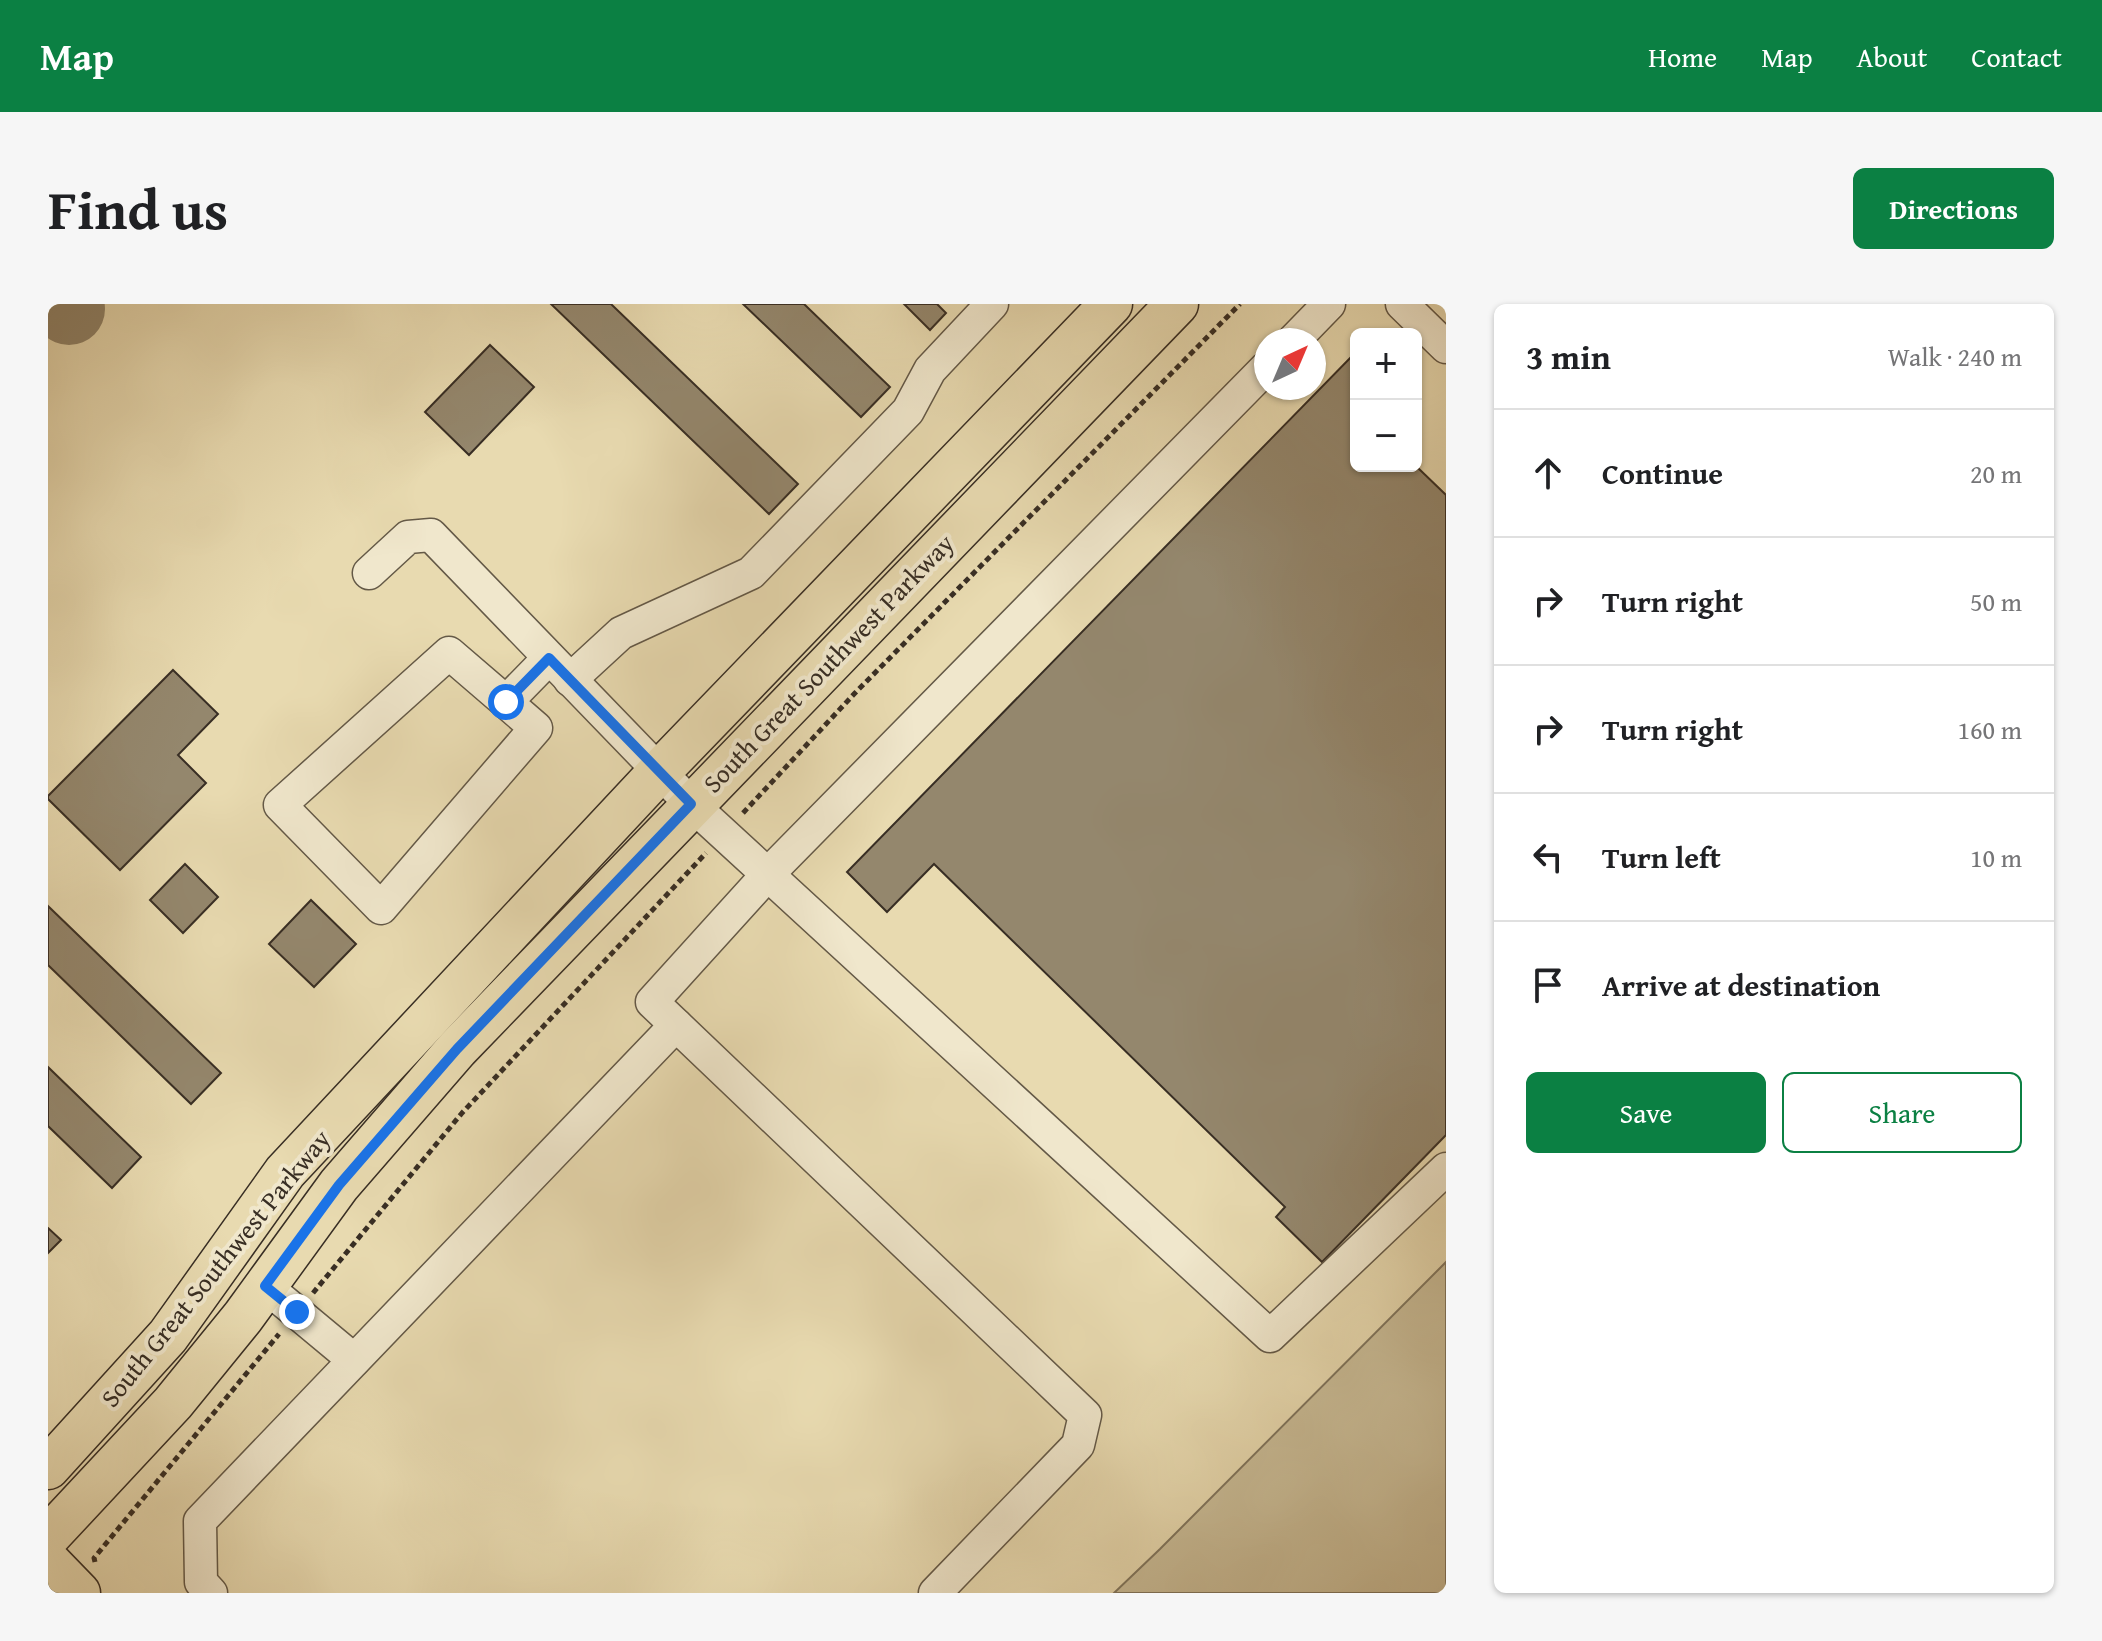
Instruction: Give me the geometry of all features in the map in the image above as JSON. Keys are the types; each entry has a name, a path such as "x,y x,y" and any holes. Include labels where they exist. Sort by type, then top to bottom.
{"main road":[{"name":"South Great Southwest Parkway","path":"48,1468 95,1420 168,1336 285,1172 659,772 1111,304"},
{"name":"South Great Southwest Parkway","path":"48,1537 173,1403 339,1185 457,1049 1177,304"},
{"path":"48,1561 87,1580"}],"lane":[{"path":"506,702 621,633 751,573 908,411 930,370 992,304"},
{"path":"1306,328 1329,304"},
{"path":"1402,304 1446,347"},
{"path":"935,1593 1078,1445 1085,1415 652,1002 768,874 1254,380"},
{"path":"369,573 408,537 431,535 691,804 1270,1336 1446,1169"},
{"path":"449,653 506,702 536,728 381,908 280,805 449,653"},
{"path":"211,1593 201,1582 200,1521 676,1025"},
{"path":"265,1286 354,1360"}],"path":[{"path":"87,1580 94,1558 462,1113 866,682 1240,304"}],"shaded area":[{"path":"1446,1262 1446,1593 1114,1593 1160,1549"}],"building":[{"path":"551,304 611,304 798,484 769,514"},
{"path":"743,304 804,304 890,387 861,417"},
{"path":"904,304 937,304 946,313 930,330"},
{"path":"490,345 534,387 469,455 425,412"},
{"path":"1350,358 1350,472 1422,472 1446,495 1446,1135 1322,1262 1276,1217 1285,1207 934,864 887,912 847,872 1309,400 1326,400 1326,383"},
{"path":"173,670 218,714 178,755 206,783 120,870 48,796"},
{"path":"185,864 218,897 183,933 150,900"},
{"path":"311,900 356,944 314,987 269,944"},
{"path":"48,906 221,1073 191,1104 48,965"},
{"path":"48,1067 141,1157 112,1188 48,1126"},
{"path":"48,1228 61,1240 48,1253"}],"taxiway":[{"path":"64,304 69,309"}],"route":[{"path":"297,1312 265,1286 339,1185 457,1049 691,804 549,658 506,702"}]}
